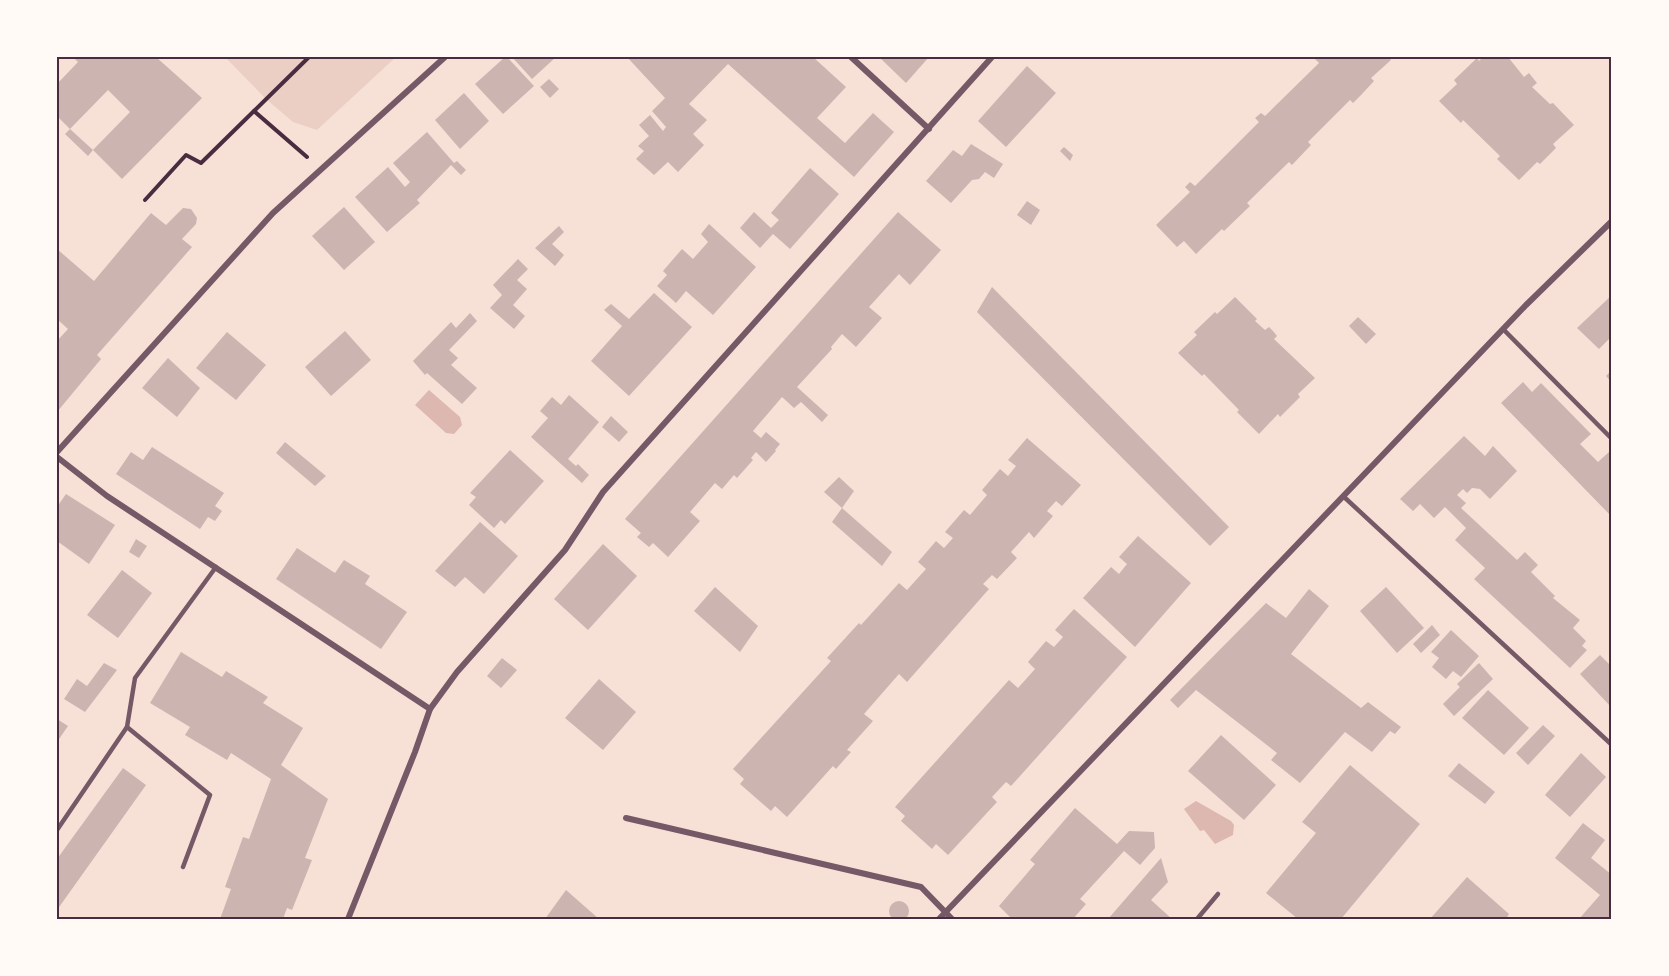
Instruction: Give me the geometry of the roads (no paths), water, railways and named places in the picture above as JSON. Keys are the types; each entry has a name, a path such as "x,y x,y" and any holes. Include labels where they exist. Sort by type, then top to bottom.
{"street":[{"path":"57,452 273,213 446,57"},
{"path":"851,57 929,129"},
{"path":"348,919 430,709 457,672 565,550 603,492 992,57"},
{"path":"939,919 1503,329 1612,221"},
{"path":"57,457 107,496 430,709"},
{"path":"626,819 921,886 952,919"}],"lane":[{"path":"1503,329 1612,439"},
{"path":"1343,496 1612,745"},
{"path":"57,830 127,727 135,678 216,567"},
{"path":"127,727 210,795 183,867"},
{"path":"1197,919 1218,894"}]}
